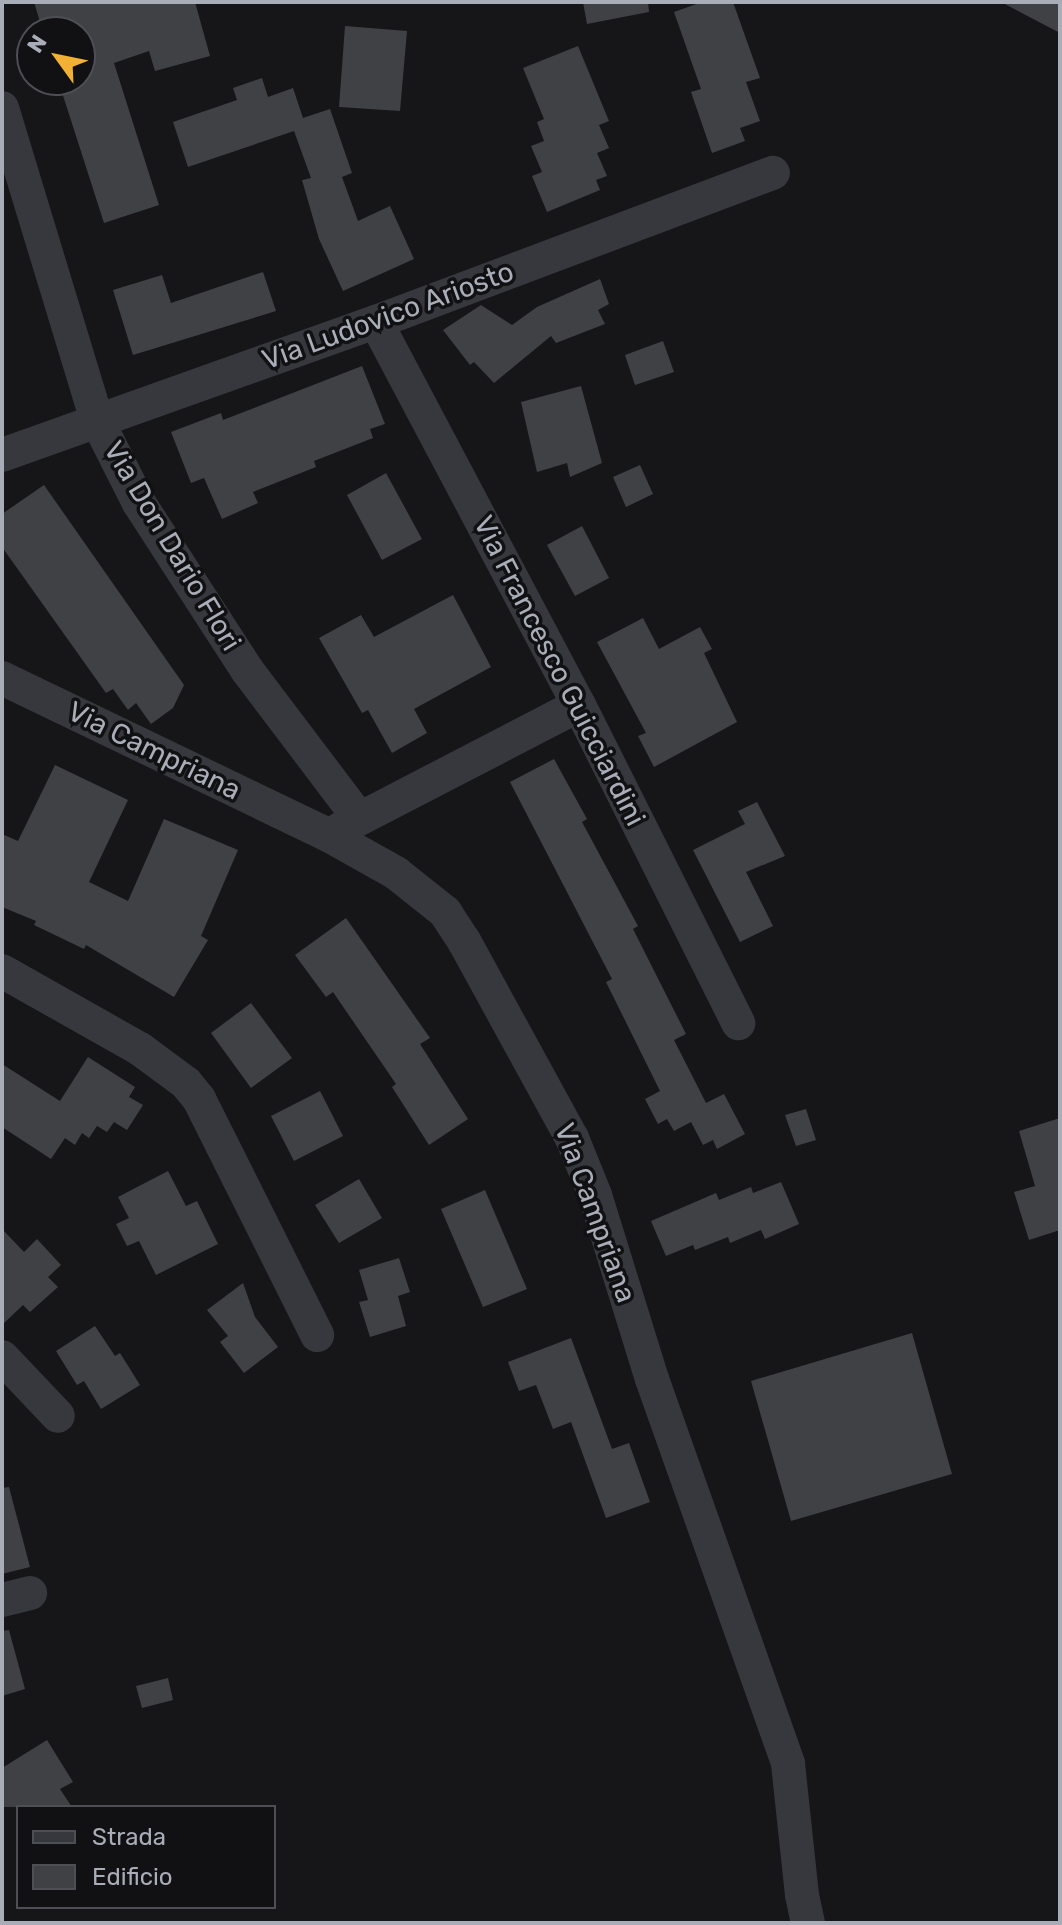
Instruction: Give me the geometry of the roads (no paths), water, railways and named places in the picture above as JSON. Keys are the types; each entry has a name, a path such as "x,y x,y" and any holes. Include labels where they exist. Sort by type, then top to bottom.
{"street":[{"name":"Via Don Dario Flori","path":"2,108 97,420 139,503 216,622 358,817"},
{"name":"Via Ludovico Ariosto","path":"2,455 376,322 773,173"},
{"name":"Via Francesco Guicciardini","path":"376,322 579,705 738,1023"},
{"name":"Via Campriana","path":"2,678 330,836 396,873 445,912 464,941 572,1138 595,1195 652,1379 788,1764 802,1895 808,1923"},
{"path":"330,836 358,817 579,705"},
{"path":"2,971 140,1049 192,1091 211,1120 317,1335"},
{"path":"2,1357 58,1416"}]}
